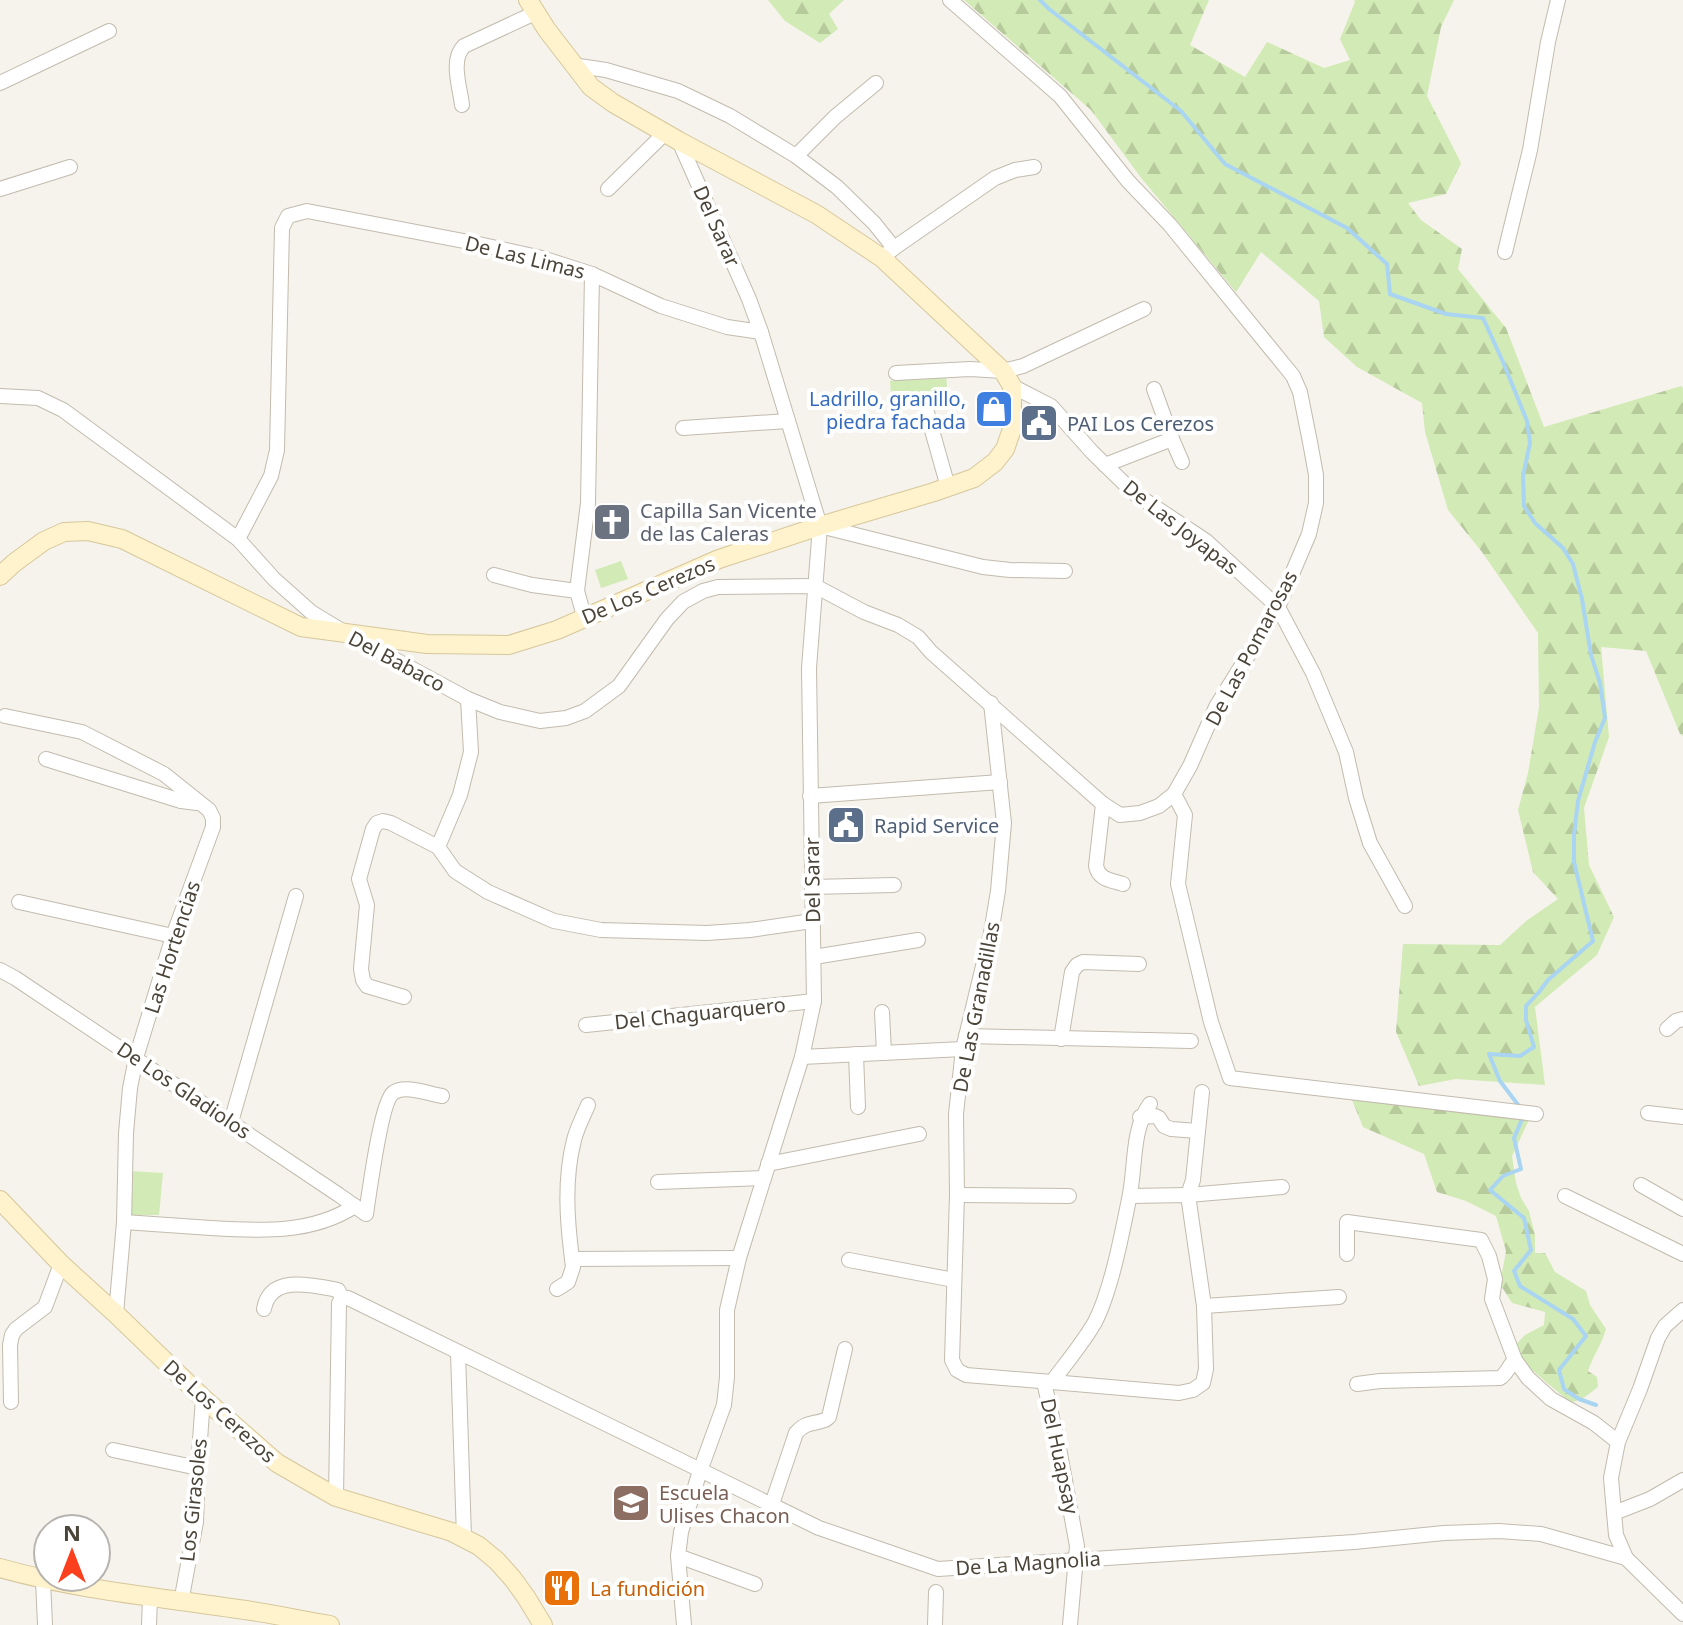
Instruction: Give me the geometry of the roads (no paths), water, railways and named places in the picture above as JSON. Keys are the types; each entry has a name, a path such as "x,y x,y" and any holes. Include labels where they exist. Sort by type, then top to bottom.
{"street":[{"name":"De Las Pomarosas","path":"950,0 1060,96 1293,376 1300,392 1316,475 1316,503 1309,534 1278,607 1216,707 1174,794"},
{"path":"1505,252 1530,150 1558,0"},
{"path":"462,105 456,60 458,52 531,6 572,65 591,87 613,103 888,253"},
{"path":"0,83 109,31"},
{"path":"572,65 606,70 678,91 730,116 796,156 858,206 888,253 1007,378"},
{"path":"796,156 835,117 876,83"},
{"path":"608,189 672,137"},
{"name":"Del Sarar","path":"672,137 749,299 820,526 809,668 814,1001 802,1057 739,1258 726,1323 727,1390 724,1405 681,1532 678,1556 684,1625"},
{"path":"0,189 70,167"},
{"path":"888,253 995,178 1034,167"},
{"name":"De Las Limas","path":"238,539 271,476 277,450 282,228 288,216 307,211 542,258 592,274 661,306 727,327 761,332"},
{"path":"584,616 577,591 588,503 592,274"},
{"path":"1007,378 1023,366 1144,309"},
{"path":"896,373 970,369 1007,378"},
{"name":"De Las Joyapas","path":"1007,378 1051,406 1134,493 1206,541 1278,607 1313,673 1346,752 1370,843 1405,906"},
{"name":"De Los Cerezos","path":"0,576 44,541 64,532 88,531 122,539 301,627 427,644 509,645 557,630 717,560 974,478 995,462 1005,449 1012,429 1007,378"},
{"path":"1154,389 1182,462"},
{"name":"Del Babaco","path":"0,396 38,398 63,410 238,539 274,579 311,612 468,699 500,712 540,721 566,718 585,711 619,686 667,619 683,602 703,591 718,587 815,586"},
{"path":"926,409 948,487"},
{"path":"683,428 788,421"},
{"path":"1105,465 1172,439"},
{"path":"820,526 983,567 1065,571"},
{"path":"494,575 532,585 577,591"},
{"path":"815,586 918,637 931,652 1103,804 1120,815 1140,813 1159,806 1174,794 1185,815 1178,884 1211,1022 1230,1078 1536,1114"},
{"path":"438,847 460,795 471,752 468,699"},
{"name":"De Las Granadillas","path":"991,703 1004,823 998,891 964,1042 956,1114 952,1360 957,1370 966,1375 1048,1382"},
{"path":"5,716 82,732 164,774 201,804"},
{"path":"46,759 181,801 201,804"},
{"path":"810,796 1000,782"},
{"name":"Las Hortencias","path":"116,1314 130,1088 173,936 213,827 209,810 201,804"},
{"path":"1103,804 1096,866 1103,879 1123,884"},
{"path":"404,997 367,986 361,969 367,905 359,879 373,829 383,821 438,847 455,871 488,892 554,921 621,931 707,933 812,921"},
{"path":"812,887 894,885"},
{"path":"231,1122 296,896"},
{"path":"19,902 173,936"},
{"path":"814,957 918,940"},
{"path":"1061,1039 1072,972 1077,965 1083,962 1139,964"},
{"name":"De Los Gladiolos","path":"0,970 360,1210"},
{"name":"Del Chaguarquero","path":"586,1025 814,1001"},
{"path":"882,1012 884,1053"},
{"path":"1667,1029 1683,1019"},
{"path":"802,1057 884,1053 964,1042 1061,1039 1191,1041"},
{"path":"856,1054 858,1107"},
{"path":"124,1222 247,1230 295,1229 360,1210 388,1099 398,1090 442,1096"},
{"path":"1048,1382 1179,1393 1193,1390 1203,1383 1206,1369 1204,1306 1188,1195 1193,1180 1202,1092"},
{"path":"557,1289 568,1282 573,1267 567,1211 568,1178 574,1140 588,1105"},
{"path":"1048,1382 1094,1324 1103,1303 1130,1196 1145,1111 1171,1129 1198,1131"},
{"path":"1648,1113 1683,1117"},
{"path":"658,1182 766,1171 919,1134"},
{"path":"1641,1185 1683,1209"},
{"path":"1130,1196 1188,1195 1282,1187"},
{"path":"957,1195 1069,1196"},
{"path":"1565,1196 1683,1254"},
{"name":"De Los Cerezos","path":"0,1200 61,1264 277,1463 336,1497 452,1532 479,1546 497,1561 526,1597 543,1625"},
{"path":"1347,1254 1347,1222 1481,1240 1495,1279 1492,1299 1515,1360 1528,1378 1551,1399 1594,1423 1618,1442"},
{"path":"572,1259 739,1258"},
{"path":"849,1260 954,1280"},
{"path":"11,1402 12,1335 45,1307 61,1264"},
{"name":"De La Magnolia","path":"264,1309 269,1295 282,1284 338,1290 342,1298 348,1298 819,1528 938,1569 1499,1531 1541,1534 1626,1558"},
{"path":"1204,1306 1339,1297"},
{"path":"336,1497 339,1303 342,1298"},
{"path":"1681,1608 1626,1558 1616,1535 1611,1478 1618,1442 1660,1334 1683,1310"},
{"path":"772,1504 796,1433 802,1426 829,1417 845,1349"},
{"path":"458,1352 464,1537"},
{"path":"1357,1384 1500,1378 1515,1360"},
{"name":"Del Huapsay","path":"1048,1382 1077,1546 1070,1625"},
{"name":"Los Girasoles","path":"181,1602 196,1522 203,1398"},
{"path":"113,1450 198,1468"},
{"path":"1614,1513 1650,1499 1683,1480"},
{"path":"678,1556 755,1584"},
{"path":"0,1568 32,1577"},
{"path":"112,1592 181,1602 239,1617 330,1625"},
{"path":"935,1625 936,1592"},
{"path":"44,1593 45,1625"},
{"path":"149,1625 150,1598"}],"waterway":[{"path":"1040,0 1181,111 1225,164 1347,228 1387,264 1390,294 1446,314 1483,318 1503,362 1527,421 1530,443 1523,476 1524,506 1535,523 1563,548 1573,564 1605,718 1578,801 1574,835 1574,862 1593,941 1548,980 1526,1006 1526,1020 1534,1047 1520,1056 1489,1054 1500,1081 1519,1106"},
{"path":"1523,1117 1514,1138 1521,1169 1503,1176 1490,1190 1524,1218 1531,1250 1514,1271 1520,1286 1573,1319 1586,1336 1559,1370 1564,1389 1596,1405"}],"place":[{"name":"Ladrillo, granillo, piedra fachada","path":"994,409"},
{"name":"PAI Los Cerezos","path":"1039,423"},
{"name":"Capilla San Vicente de las Caleras","path":"612,522"},
{"name":"Rapid Service","path":"846,825"},
{"name":"Escuela Ulises Chacon","path":"631,1503"},
{"name":"La fundición","path":"562,1588"}]}
